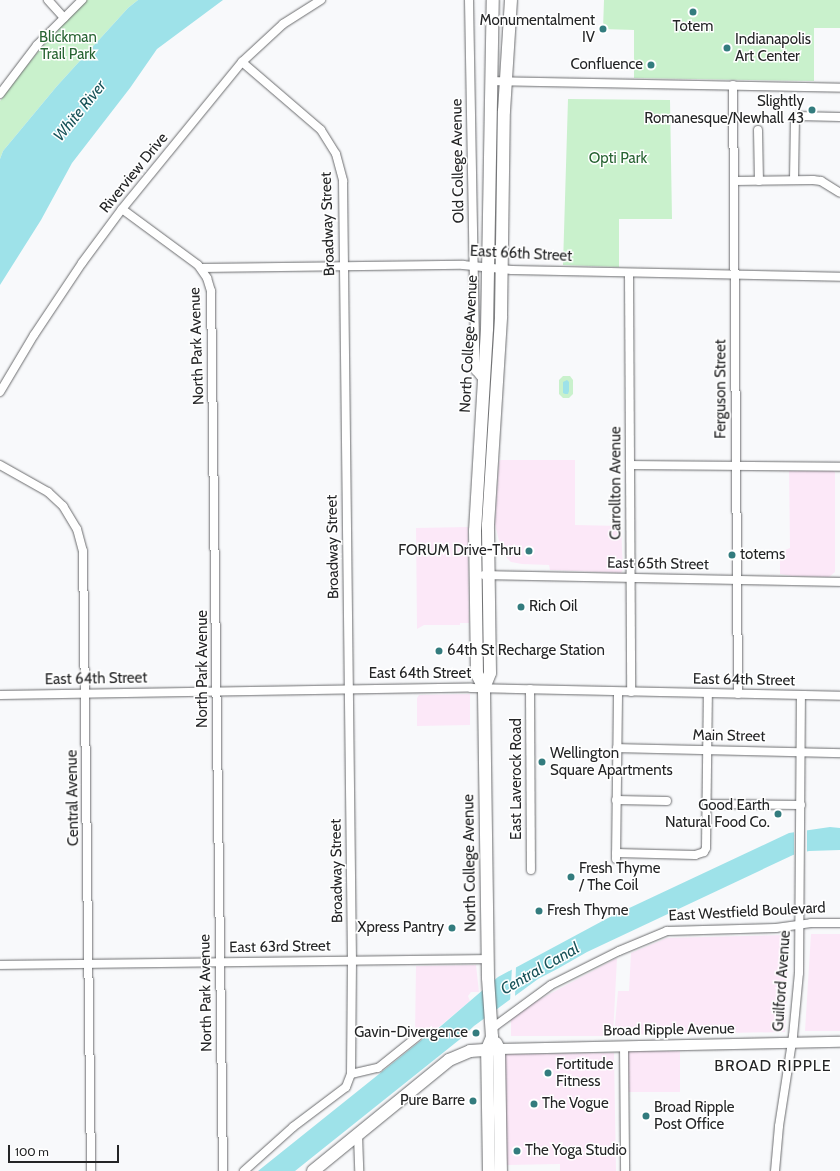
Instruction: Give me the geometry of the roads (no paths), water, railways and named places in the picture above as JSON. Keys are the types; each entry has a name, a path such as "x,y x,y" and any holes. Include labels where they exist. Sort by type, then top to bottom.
{"main road":[{"name":"North College Avenue","path":"484,688 477,674 475,510 484,381 488,267 493,0"},
{"name":"North College Avenue","path":"489,1171 487,1049 491,1030 488,978 484,688 490,673 490,488 502,269 505,82 510,0"},
{"name":"North College Avenue","path":"491,1030 499,1049 501,1171"},
{"path":"313,1171 449,1060 470,1051 499,1049"}],"street":[{"path":"48,0 64,18"},
{"path":"0,94 37,45 82,0"},
{"name":"Riverview Drive","path":"0,392 74,274 122,209 242,62 277,29 321,0"},
{"name":"Old College Avenue","path":"469,0 476,371 484,381"},
{"name":"Broadway Street","path":"242,62 321,130 333,147 339,162 343,181 352,960 351,1074"},
{"path":"491,81 840,88"},
{"name":"Ferguson Street","path":"733,85 738,694"},
{"path":"794,180 795,118 798,116 840,117"},
{"path":"758,130 759,181"},
{"path":"734,181 821,181 840,193"},
{"name":"North Park Avenue","path":"122,209 201,268 207,278 212,296 223,1171"},
{"name":"East 66th Street","path":"201,268 474,266 502,269 629,273 840,277"},
{"name":"Carrollton Avenue","path":"629,273 631,692"},
{"name":"Central Avenue","path":"0,465 56,498 69,514 77,529 83,551 91,1171"},
{"path":"630,465 840,468"},
{"name":"East 65th Street","path":"475,575 840,582"},
{"name":"East 64th Street","path":"0,695 484,688 840,696"},
{"name":"East Laverock Road","path":"530,689 531,870"},
{"path":"618,692 616,856 695,855 704,852 707,844 708,693"},
{"name":"Guilford Avenue","path":"775,1171 779,1126 792,1043 798,973 801,857 801,695"},
{"name":"Main Street","path":"617,748 840,753"},
{"path":"616,800 667,801"},
{"path":"708,804 801,805"},
{"name":"East Westfield Boulevard","path":"491,1030 527,1001 556,982 619,951 667,931 776,928 840,923"},
{"name":"East 63rd Street","path":"0,965 488,959"},
{"path":"244,1171 293,1127 346,1087 351,1074 378,1068 418,1036"},
{"name":"Broad Ripple Avenue","path":"499,1049 840,1042"},
{"path":"624,1046 625,1171"},
{"path":"358,1135 359,1171"}],"water":[{"name":"White River","path":"138,0 223,0 157,49 130,88 72,163 41,220 0,285 0,159 3,151 57,86 128,8"},
{"path":"567,380 569,382 569,391 568,394 565,394 563,393 563,382"},
{"name":"Central Canal","path":"830,827 840,828 840,850 809,851 793,855 587,952 538,979 474,1026 459,1040 295,1171 258,1171 424,1038 427,1038 498,977 608,918 789,833"}],"place":[{"name":"Totem","path":"693,12"},
{"name":"Monumentalment IV","path":"603,29"},
{"name":"Indianapolis Art Center","path":"727,48"},
{"name":"Confluence","path":"651,65"},
{"name":"Slightly Romanesque/Newhall 43","path":"812,110"},
{"name":"FORUM Drive-Thru","path":"529,551"},
{"name":"totems","path":"732,555"},
{"name":"Rich Oil","path":"521,607"},
{"name":"64th St Recharge Station","path":"439,651"},
{"name":"Wellington Square Apartments","path":"542,762"},
{"name":"Good Earth Natural Food Co.","path":"778,814"},
{"name":"Fresh Thyme / The Coil","path":"571,877"},
{"name":"Fresh Thyme","path":"539,911"},
{"name":"Xpress Pantry","path":"452,928"},
{"name":"Gavin-Divergence","path":"476,1033"},
{"name":"Fortitude Fitness","path":"548,1073"},
{"name":"Pure Barre","path":"473,1101"},
{"name":"The Vogue","path":"534,1104"},
{"name":"Broad Ripple Post Office","path":"646,1116"},
{"name":"The Yoga Studio","path":"517,1151"}],"district":[{"name":"BROAD RIPPLE","path":"773,1066"}],"park label":[{"name":"Blickman Trail Park","path":"68,46"},
{"name":"Opti Park","path":"618,159"}]}
